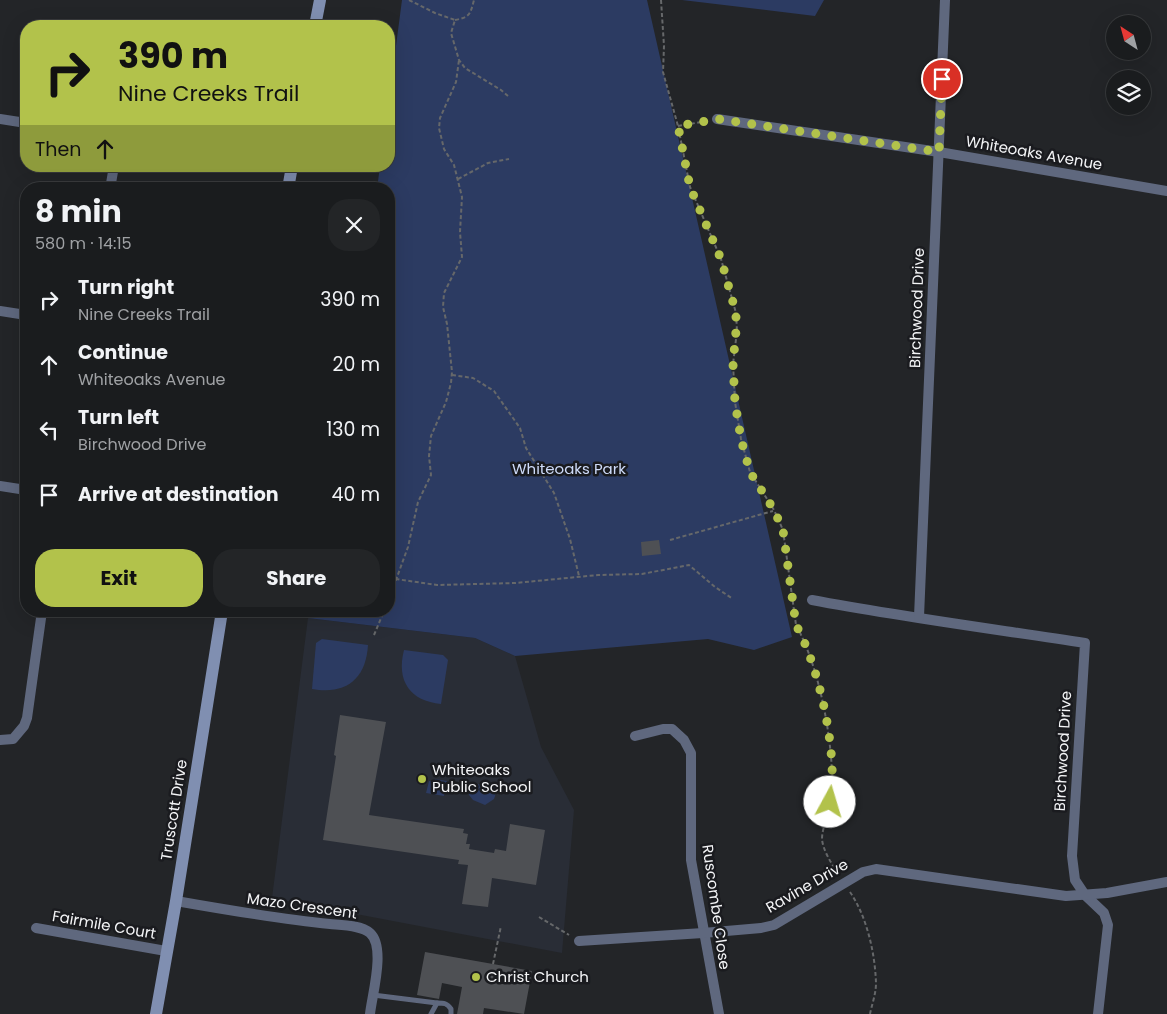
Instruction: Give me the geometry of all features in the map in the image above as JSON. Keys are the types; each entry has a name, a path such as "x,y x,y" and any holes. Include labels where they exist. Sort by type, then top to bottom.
{"street":[{"path":"316,20 320,0"},
{"name":"Birchwood Drive","path":"919,617 945,0"},
{"path":"0,119 20,122"},
{"name":"Whiteoaks Avenue","path":"718,119 939,152 1167,191"},
{"path":"0,311 20,314"},
{"path":"0,486 20,489"},
{"name":"Birchwood Drive","path":"812,600 889,614 1085,643 1072,856 1075,880 1085,895 1104,912 1108,925 1098,1014"},
{"path":"0,740 13,739 24,726 41,617"},
{"name":"Truscott Drive","path":"156,1014 221,617"},
{"name":"Ruscombe Close","path":"635,736 663,729 672,729 684,740 691,753 691,860 719,1014"},
{"name":"Ravine Drive","path":"580,941 703,933 774,925 863,872 876,869 1066,896 1085,895 1167,882"},
{"name":"Mazo Crescent","path":"176,901 284,920 354,926 370,933 377,945 379,955 370,1014"},
{"name":"Fairmile Court","path":"36,928 166,951"}],"lane":[{"path":"372,994 448,1004 451,1014"},
{"path":"431,1014 437,1003"}],"path":[{"path":"409,0 454,20 467,18 474,0"},
{"path":"661,0 664,46 663,72 678,126 690,187 721,259 736,313 733,364 735,402 741,439 750,472 774,510 783,530 796,625 810,656 828,728 832,791 823,828 822,841 844,884 857,902 872,950 876,983 870,1014"},
{"path":"454,20 451,33 459,60 465,68 508,96"},
{"path":"395,584 408,546 418,502 431,475 428,456 431,436 446,402 452,375 447,324 443,307 444,293 462,257 460,232 462,197 454,165 444,150 439,128 440,118 456,82 459,60"},
{"path":"678,126 718,119"},
{"path":"458,179 488,163 510,159"},
{"path":"452,375 473,378 494,391 520,428 526,448 554,492 570,539 579,577"},
{"path":"670,540 774,510"},
{"path":"397,579 437,585 515,583 642,574 690,565 715,588 733,599"},
{"path":"374,635 382,617"},
{"path":"539,917 554,928 580,941"},
{"path":"493,964 501,926"}],"shaded area":[{"name":"Whiteoaks Public School","path":"308,618 475,638 515,656 541,747 574,810 562,953 272,898"}],"green space":[{"name":"Whiteoaks Park","path":"402,0 647,0 792,637 754,650 708,639 515,656 475,638 308,618 395,617 395,182 378,182 379,172 395,172 395,53"},
{"path":"682,0 824,0 815,16"},
{"path":"322,639 368,645 363,667 352,682 344,687 324,690 312,689 316,643"},
{"path":"404,650 443,655 448,660 441,704 421,699 408,688 402,671"},
{"path":"435,779 447,781 444,796 426,793 429,781 434,782"},
{"path":"489,783 497,790 494,799 485,805 473,800 469,795 471,789 476,785"}],"building":[{"path":"659,540 661,554 642,556 641,542"},
{"path":"340,715 386,722 369,815 464,829 463,833 468,834 466,844 470,844 469,849 494,853 495,849 506,851 510,824 545,830 536,885 492,878 488,907 462,904 468,865 458,864 459,860 323,840 336,756 334,755"},
{"name":"Christ Church","path":"425,952 532,971 524,1014 484,1008 483,1014 457,1014 462,987 442,983 439,999 417,995"}],"place":[{"name":"Whiteoaks Public School","path":"422,779"},
{"name":"Christ Church","path":"476,977"}],"route":[{"path":"830,802 832,773 828,728 810,656 796,625 783,530 774,510 750,472 741,439 735,402 733,364 736,313 721,259 690,187 678,126 718,119 939,152 942,79"}]}
